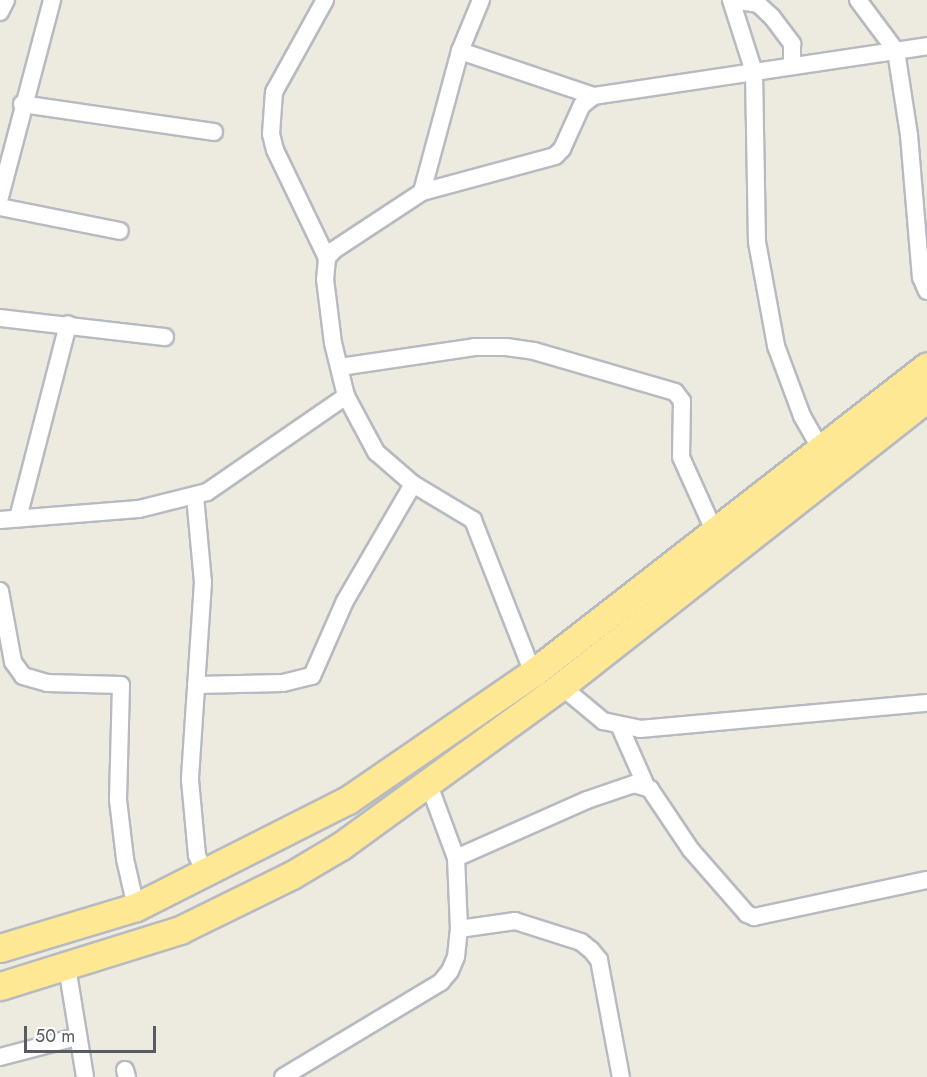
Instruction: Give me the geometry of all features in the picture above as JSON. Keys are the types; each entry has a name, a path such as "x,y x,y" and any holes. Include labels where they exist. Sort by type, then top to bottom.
{"highway":[{"path":"0,948 136,907 205,875 348,800 533,673 716,534 927,366"},
{"path":"0,986 67,968 180,930 292,875 429,785 561,686 927,399"}],"street":[{"path":"0,12 6,0"},
{"path":"0,197 22,104 52,0"},
{"path":"325,0 274,92 271,134 275,150 327,258 325,279 346,396 376,452 413,484 474,520 533,673"},
{"path":"422,192 460,51 481,0"},
{"path":"792,66 792,44 772,17 758,4 731,0 754,72 755,197 766,296 776,346 802,416 822,451"},
{"path":"858,0 896,51 909,135 921,277 927,291"},
{"path":"460,51 594,96 927,46"},
{"path":"327,258 422,192 555,156 562,149 582,105 594,96"},
{"path":"22,104 214,132"},
{"path":"0,207 120,231"},
{"path":"0,318 68,324 165,337"},
{"path":"18,518 68,324"},
{"path":"340,367 475,348 506,347 534,351 675,392 682,401 681,457 716,534"},
{"path":"0,520 139,509 207,492 346,396"},
{"path":"196,685 283,683 312,676 345,601 413,484"},
{"path":"195,495 203,582 196,685 192,816 205,875"},
{"path":"0,591 6,663 23,676 47,683 121,685 118,800 125,859 136,907"},
{"path":"561,686 603,721 620,727 927,704"},
{"path":"620,727 646,786 691,850 747,914 754,917 927,880"},
{"path":"456,858 587,800 633,784 646,786"},
{"path":"283,1077 441,982 456,957 459,929 456,858 429,785"},
{"path":"459,929 515,921 581,942 591,950 599,960 621,1077"},
{"path":"67,968 85,1077"},
{"path":"0,1058 77,1037"}]}
